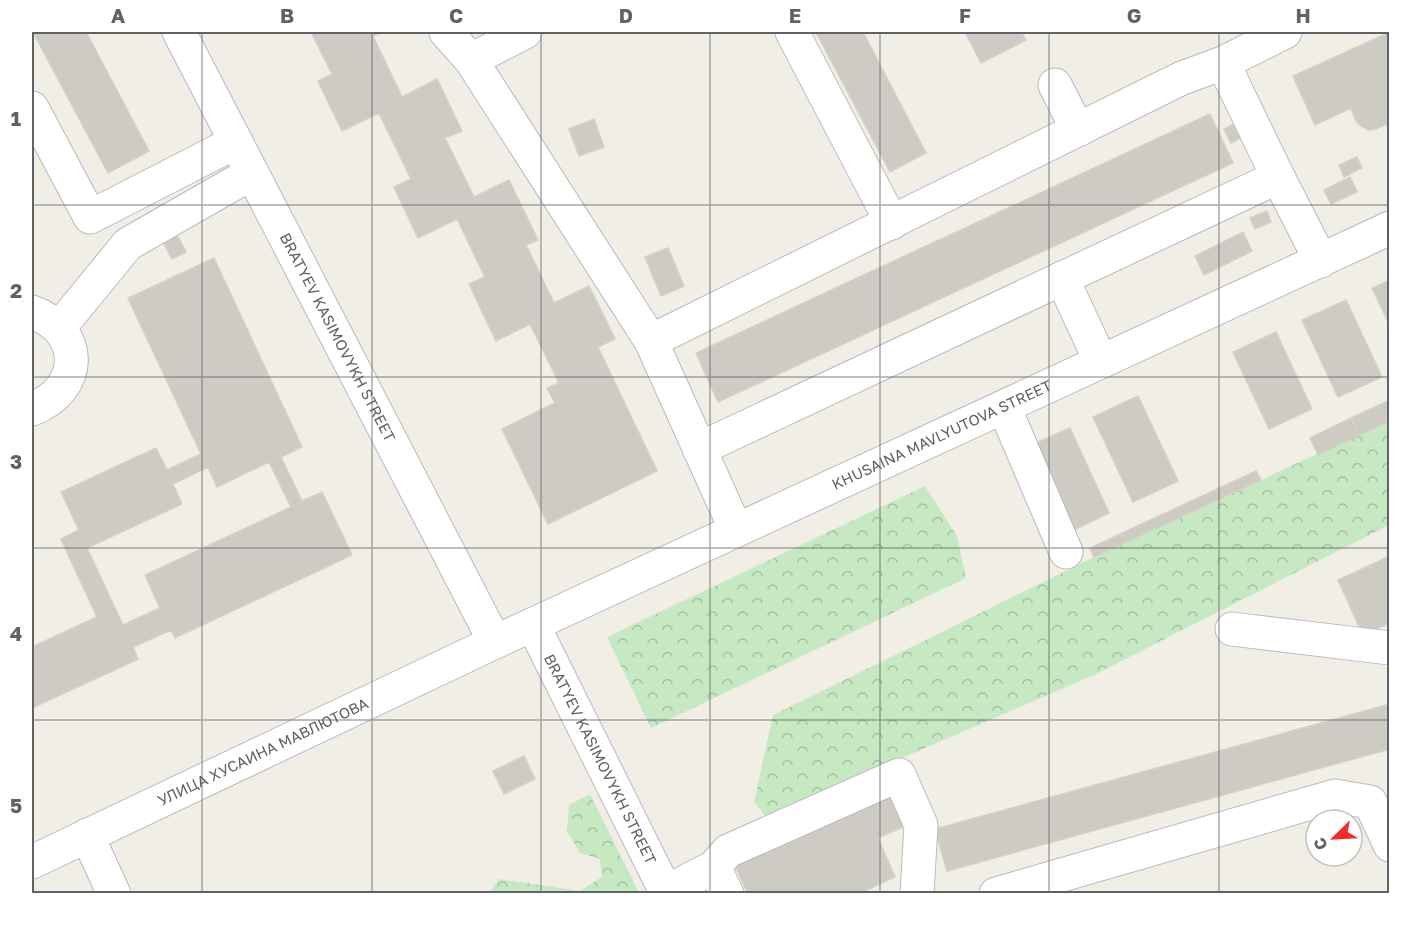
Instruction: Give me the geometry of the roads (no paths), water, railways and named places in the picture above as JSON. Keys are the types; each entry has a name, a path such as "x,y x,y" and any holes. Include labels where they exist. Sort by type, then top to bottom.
{"street":[{"path":"446,32 471,60 651,341 736,530"},
{"path":"471,60 525,32"},
{"path":"792,32 891,223"},
{"path":"651,341 1182,78 1223,63 1285,32"},
{"name":"BRATYEV KASIMOVYKH STREET","path":"191,35 236,142 495,642"},
{"path":"1223,63 1321,261"},
{"path":"1054,85 1078,130"},
{"path":"32,108 90,217 236,142"},
{"path":"32,409 48,403 60,391 69,376 71,359 68,342 39,315 128,244 252,173"},
{"path":"699,449 1278,177"},
{"name":"KHUSAINA MAVLYUTOVA STREET","path":"495,642 1389,228"},
{"path":"1062,278 1101,362"},
{"path":"1004,407 1066,552"},
{"name":"BRATYEV KASIMOVYKH STREET","path":"533,625 666,893"},
{"path":"1232,629 1389,648"},
{"name":"УЛИЦА ХУСАИНА МАВЛЮТОВА","path":"32,862 495,642"},
{"path":"666,893 720,880 729,851 899,775 921,825 917,894"},
{"path":"996,894 1335,796 1370,802 1389,845"},
{"path":"87,835 114,894"}]}
